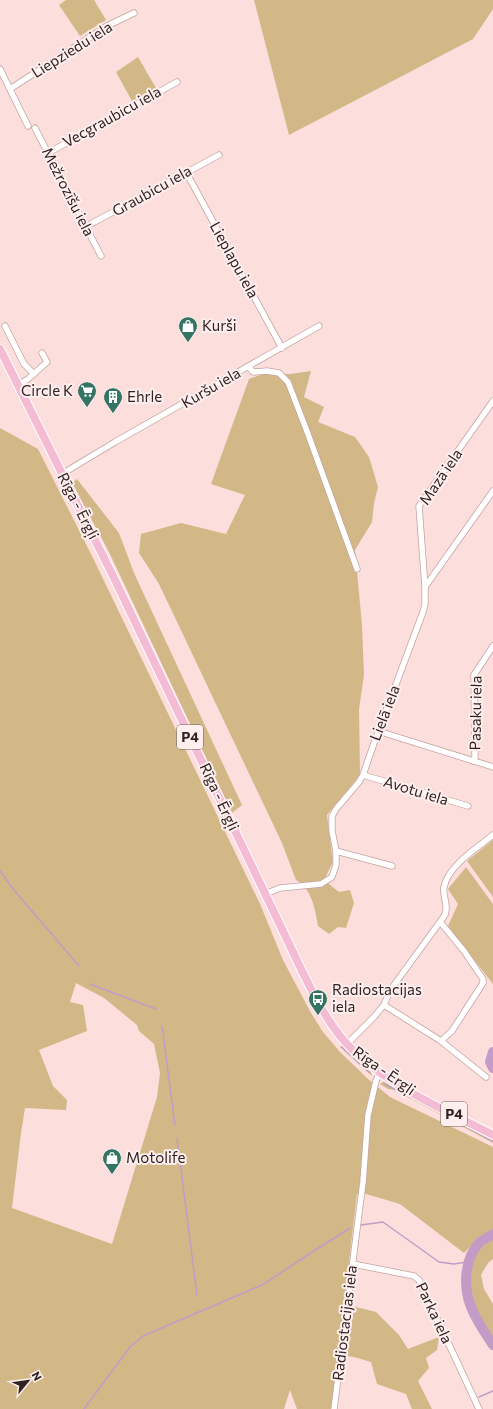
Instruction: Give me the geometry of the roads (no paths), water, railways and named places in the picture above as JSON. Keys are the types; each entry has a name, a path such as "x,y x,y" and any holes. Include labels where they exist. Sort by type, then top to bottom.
{"main road":[{"name":"Rīga - Ērgļi","path":"0,349 119,587 321,1008 333,1027 347,1044 380,1072 404,1087 493,1134"}],"street":[{"name":"Liepziedu iela","path":"10,89 107,26 134,13"},
{"path":"0,69 28,126"},
{"name":"Vecgraubicu iela","path":"48,153 177,82"},
{"name":"Mežrozīšu iela","path":"35,128 101,256"},
{"name":"Graubicu iela","path":"85,227 219,155"},
{"name":"Lieplapu iela","path":"186,172 282,348"},
{"path":"5,326 24,364 34,374"},
{"name":"Kuršu iela","path":"62,474 115,442 319,326"},
{"path":"18,385 28,379 47,362 42,353"},
{"path":"249,366 254,372 267,371 279,373 288,382 357,569"},
{"name":"Mazā iela","path":"425,587 419,506 493,401"},
{"path":"425,587 493,491"},
{"name":"Lielā iela","path":"265,894 280,888 321,884 332,878 336,864 336,851 332,831 332,816 336,809 360,782 363,775 423,612 425,604 425,587"},
{"name":"Pasaku iela","path":"473,761 475,757 474,675 493,646"},
{"path":"378,731 493,767"},
{"name":"Avotu iela","path":"363,775 468,806"},
{"path":"347,1044 362,1030 384,1005 388,995 398,979 441,922 447,909 443,889 453,869 493,835"},
{"path":"336,851 392,866"},
{"path":"441,922 464,951 483,979 483,983 452,1031 441,1041"},
{"path":"384,1005 441,1041 486,1077"},
{"name":"Radiostacijas iela","path":"334,1409 363,1182 368,1115 376,1081 380,1072"},
{"name":"Parka iela","path":"353,1264 414,1276 420,1280 479,1409"}],"waterway":[{"path":"0,871 14,890 79,966"},
{"path":"90,984 156,1009"},
{"path":"162,1026 175,1125"},
{"path":"342,1047 369,1072"},
{"path":"493,1052 490,1062 493,1068"},
{"path":"385,1084 412,1098"},
{"path":"445,1115 493,1141"},
{"path":"177,1138 197,1295"},
{"path":"361,1225 383,1222 439,1262 454,1264 467,1262"},
{"path":"84,1409 130,1347 143,1336 262,1285 350,1228"},
{"path":"493,1234 480,1242 475,1249 471,1256 466,1273 468,1299 473,1312 493,1345"},
{"path":"479,1397 493,1391"}],"place":[{"name":"Kurši","path":"188,343"},
{"name":"Circle K","path":"87,408"},
{"name":"Ehrle","path":"113,414"},
{"name":"Radiostacijas iela","path":"318,1016"},
{"name":"Motolife","path":"112,1175"}]}
